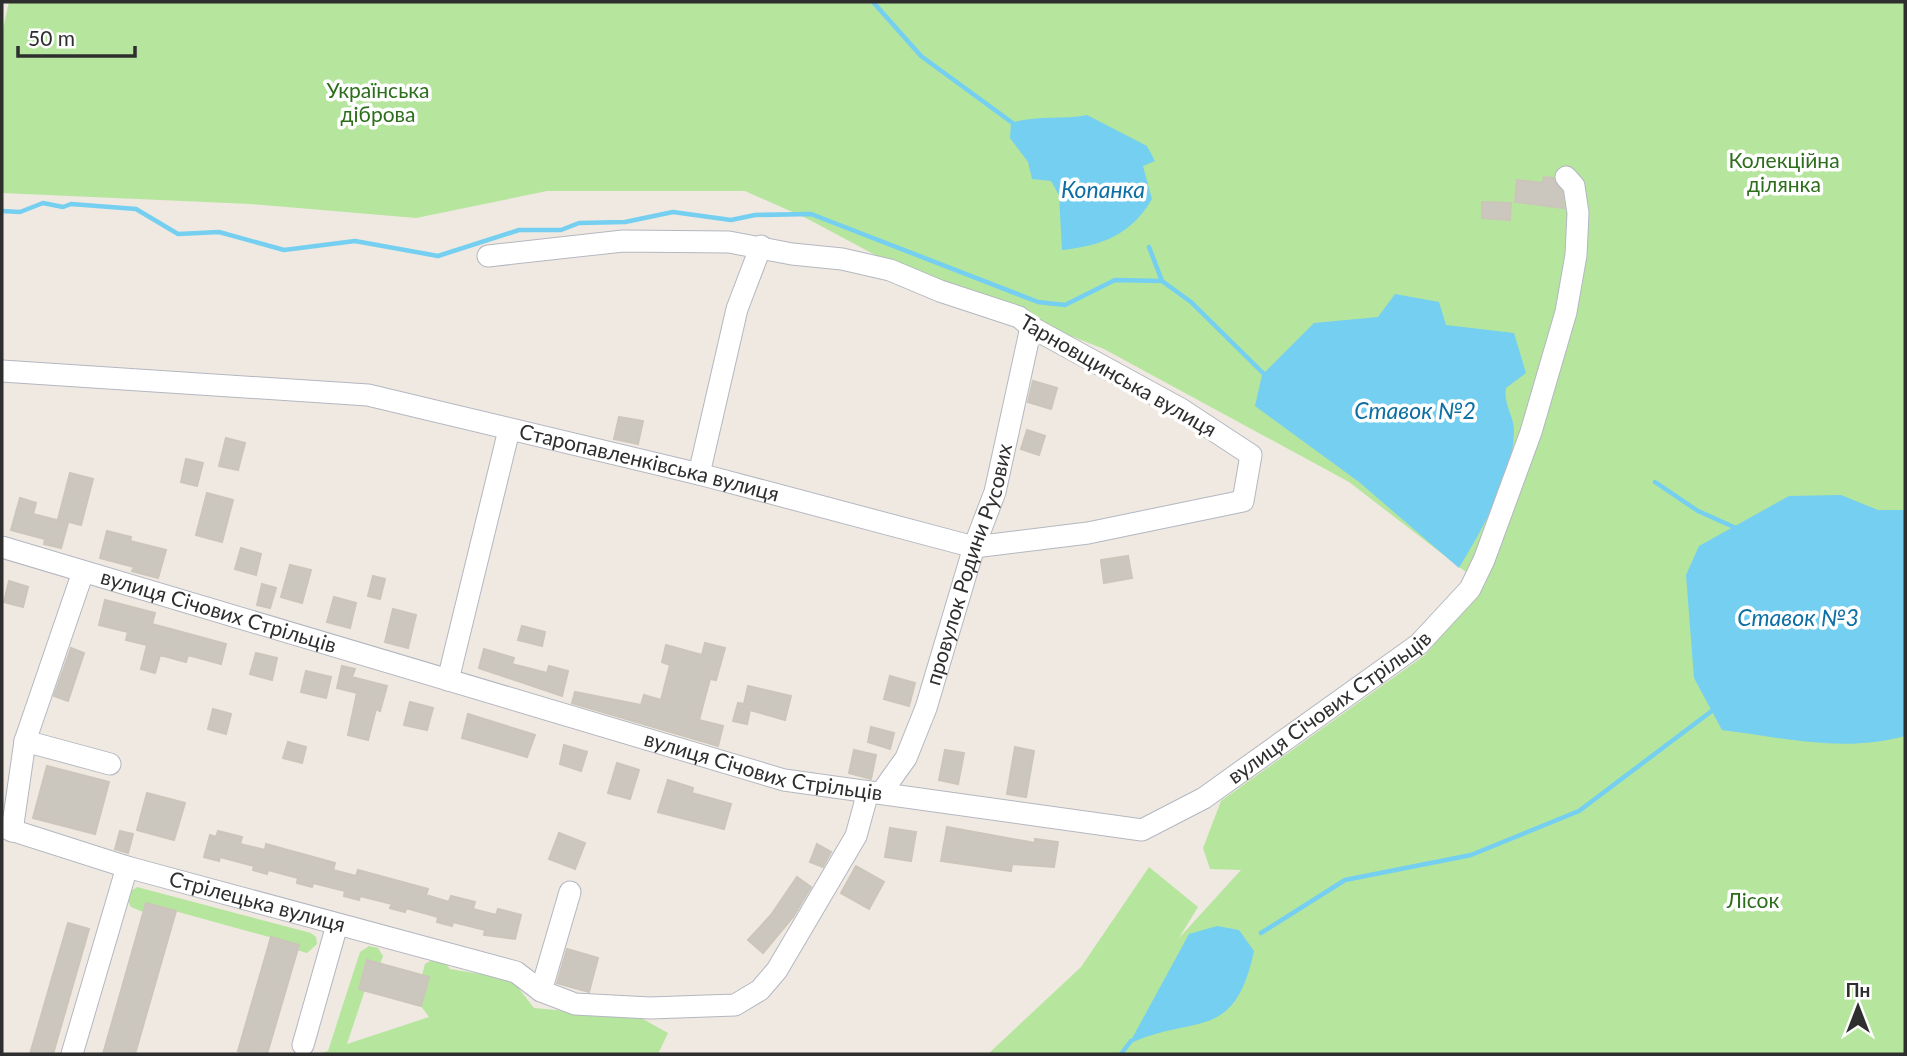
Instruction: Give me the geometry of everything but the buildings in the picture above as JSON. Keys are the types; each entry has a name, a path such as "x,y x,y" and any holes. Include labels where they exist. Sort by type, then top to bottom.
{"street":[{"name":"вулиця Січових Стрільців","path":"2,547 784,780 1142,830 1204,798 1419,644 1470,589 1484,560 1531,432 1566,312 1576,255 1578,213 1574,187 1566,177"},
{"name":"Тарновщинська вулиця","path":"488,256 623,241 729,242 792,254 842,259 890,270 940,291 1019,317 1031,327 1181,409 1251,454"},
{"path":"699,474 737,309 761,246"},
{"name":"провулок Родини Русових","path":"516,972 541,991 575,1004 650,1008 735,1005 752,995 777,971 856,836 875,793 905,758 926,708 974,547 995,492 1031,327"},
{"name":"Старопавленківська вулиця","path":"2,371 368,395 699,474 974,547 1088,533 1243,501 1251,454"},
{"path":"448,680 509,430"},
{"path":"7,829 25,741 83,572"},
{"path":"25,741 110,764"},
{"name":"Стрілецька вулиця","path":"7,829 127,867 516,972"},
{"path":"72,1054 127,867"},
{"path":"541,991 570,892"},
{"path":"303,1045 337,925"}],"green space":[{"path":"9,2 1905,2 1905,1054 988,1054 1081,967 1149,867 1198,907 1179,938 1241,870 1210,869 1203,848 1221,801 1425,655 1484,586 1349,482 1104,349 907,272 806,218 745,191 547,191 416,218 250,204 2,193 2,33"},
{"path":"137,887 311,933 316,937 317,944 307,953 297,950 298,945 146,903 143,912 131,907 128,901 131,891"},
{"path":"369,946 378,948 383,956 380,964 367,960 359,988 365,990 347,1044 429,1017 421,1006 429,978 422,975 425,964 435,960 442,961 450,969 480,974 516,972 513,981 534,1008 641,1018 668,1033 658,1054 318,1054 328,1051 360,952"}],"water":[{"name":"Копанка","path":"1087,115 1147,146 1155,161 1143,166 1152,199 1135,221 1114,236 1090,245 1062,250 1059,195 1051,181 1032,179 1028,162 1010,138 1011,123"},
{"name":"Ставок №2","path":"1395,294 1439,302 1446,325 1514,333 1526,373 1506,388 1514,431 1513,448 1495,502 1459,568 1359,482 1255,406 1262,375 1314,323 1378,317"},
{"name":"Ставок №3","path":"1841,495 1878,510 1905,510 1905,736 1882,741 1836,744 1722,730 1694,678 1686,575 1699,546 1789,496"},
{"path":"1217,926 1239,930 1254,951 1246,980 1235,1000 1223,1013 1209,1021 1152,1035 1129,1044 1189,934"}],"waterway":[{"path":"873,2 921,56 1014,124"},
{"path":"2,211 20,212 43,203 63,207 71,204 136,209 178,234 219,232 284,250 355,241 438,256 519,230 561,230 579,223 625,222 673,212 731,220 755,215 811,214 1038,302 1065,305 1115,280 1162,281 1191,302 1267,377"},
{"path":"1149,247 1162,281"},
{"path":"1655,482 1698,511 1736,528"},
{"path":"1261,933 1345,880 1471,855 1579,811 1717,707"},
{"path":"1121,1054 1131,1041"}],"park label":[{"name":"Українська діброва","path":"378,103"},
{"name":"Колекційна ділянка","path":"1784,173"},
{"name":"Лісок","path":"1753,901"}]}
